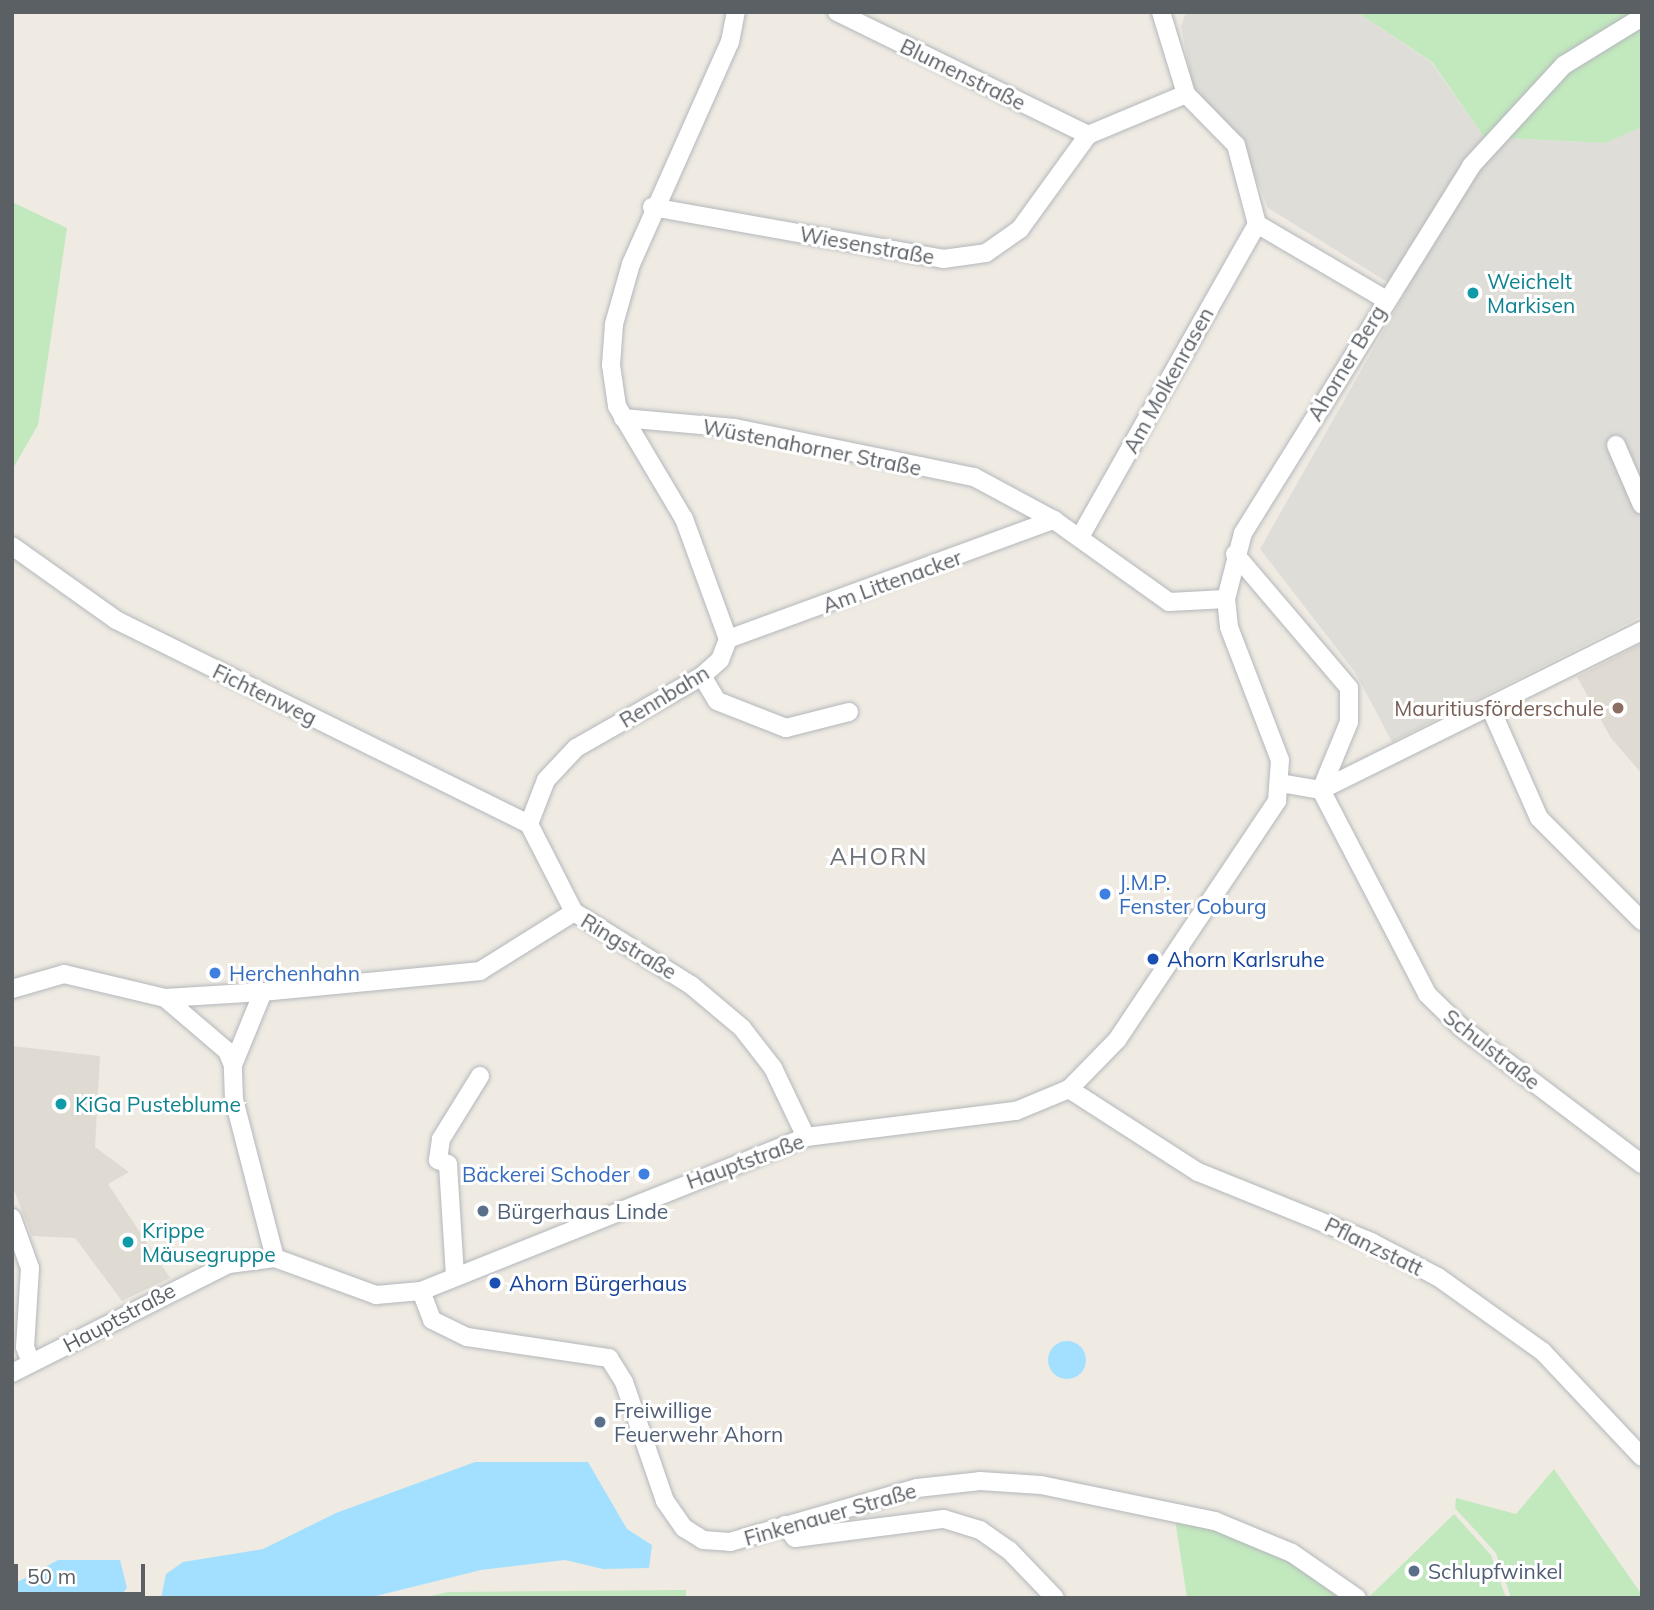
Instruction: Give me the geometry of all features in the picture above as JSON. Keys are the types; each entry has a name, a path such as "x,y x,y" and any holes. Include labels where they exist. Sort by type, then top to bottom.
{"street":[{"path":"728,639 684,519 623,418 611,388 614,324 652,207 730,42 736,12"},
{"name":"Blumenstraße","path":"837,12 1088,135"},
{"path":"1161,12 1186,94 1236,145 1257,224 1385,299"},
{"path":"1170,35 1176,12"},
{"name":"Ahorner Berg","path":"1280,783 1273,735 1238,657 1226,599 1235,554 1385,299 1442,208 1511,116 1564,65 1642,17"},
{"path":"1088,135 1186,94"},
{"name":"Wiesenstraße","path":"652,207 956,259 999,247 1020,229 1088,135"},
{"name":"Am Molkenrasen","path":"1080,537 1257,224"},
{"name":"Wüstenahorner Straße","path":"623,418 736,428 974,477 1054,520 1169,602 1226,599"},
{"path":"1616,445 1642,505"},
{"name":"Am Littenacker","path":"728,639 1054,520"},
{"name":"Fichtenweg","path":"12,546 116,620 529,824"},
{"path":"1235,554 1349,688 1349,722 1321,790"},
{"path":"1280,783 1321,790 1642,631"},
{"name":"Rennbahn","path":"529,824 546,780 576,748 702,676 720,660 728,639"},
{"path":"702,676 717,701 786,728 849,712"},
{"path":"1490,707 1539,818 1642,921"},
{"name":"Hauptstraße","path":"12,1373 188,1281 229,1264 275,1258 376,1295 421,1291 806,1137 1016,1111 1069,1089 1117,1040 1270,816 1280,783"},
{"name":"Schulstraße","path":"1321,790 1427,994 1462,1028 1642,1164"},
{"path":"529,824 574,912"},
{"name":"Ringstraße","path":"12,989 64,974 164,998 263,992 295,984 442,979 480,971 574,912 691,985 742,1028 773,1068 806,1137"},
{"path":"263,992 233,1065 239,1137 275,1258"},
{"name":"Ringstraße","path":"164,998 227,1051 233,1065"},
{"path":"455,1276 447,1164 438,1160 441,1139 480,1076"},
{"name":"Pflanzstatt","path":"1069,1089 1198,1172 1359,1236 1438,1277 1544,1352 1642,1457"},
{"path":"12,1218 30,1268 26,1347 31,1363"},
{"name":"Finkenauer Straße","path":"421,1291 432,1320 467,1337 609,1358 624,1382 666,1502 691,1535 730,1542 917,1488 980,1481 1041,1485 1215,1521 1292,1553 1357,1598"},
{"path":"785,1525 795,1538 944,1518 980,1530 1009,1550 1055,1598"}],"shaded area":[{"path":"1186,12 1357,12 1431,62 1484,137 1605,143 1642,127 1642,616 1392,742 1355,672 1260,549 1405,293 1268,208 1242,143 1193,89 1181,26"},
{"name":"Mauritiusförderschule","path":"1642,643 1642,774 1611,738 1577,677"},
{"path":"12,1046 100,1056 95,1147 129,1172 108,1184 170,1278 122,1301 75,1238 32,1236 12,1185"}],"green space":[{"path":"1357,12 1642,12 1642,127 1605,143 1484,137 1432,62"},
{"path":"12,202 67,228 38,425 12,470"},
{"path":"1554,1469 1642,1598 1511,1598 1496,1553 1455,1508 1456,1498 1516,1514"},
{"path":"1454,1514 1491,1555 1506,1598 1368,1598"},
{"path":"1175,1519 1213,1526 1287,1558 1348,1598 1187,1598"},
{"path":"686,1590 686,1598 422,1598 448,1592"}],"water":[{"path":"1067,1341 1081,1346 1086,1360 1081,1374 1067,1379 1053,1374 1048,1360 1053,1346"},
{"path":"475,1462 588,1462 627,1529 652,1545 649,1568 603,1569 565,1560 481,1570 368,1598 161,1598 166,1574 183,1562 263,1549 336,1513"},
{"path":"58,1560 120,1560 127,1588 119,1598 12,1598 12,1585"}],"place":[{"name":"Weichelt Markisen","path":"1473,293"},
{"name":"Mauritiusförderschule","path":"1618,708"},
{"name":"J.M.P. Fenster Coburg","path":"1105,894"},
{"name":"Ahorn Karlsruhe","path":"1153,959"},
{"name":"Herchenhahn","path":"215,973"},
{"name":"KiGa Pusteblume","path":"61,1104"},
{"name":"Bäckerei Schoder","path":"644,1174"},
{"name":"Bürgerhaus Linde","path":"483,1211"},
{"name":"Krippe Mäusegruppe","path":"128,1242"},
{"name":"Ahorn Bürgerhaus","path":"495,1283"},
{"name":"Freiwillige Feuerwehr Ahorn","path":"600,1422"},
{"name":"Schlupfwinkel","path":"1414,1571"}],"district":[{"name":"AHORN","path":"879,857"}]}
